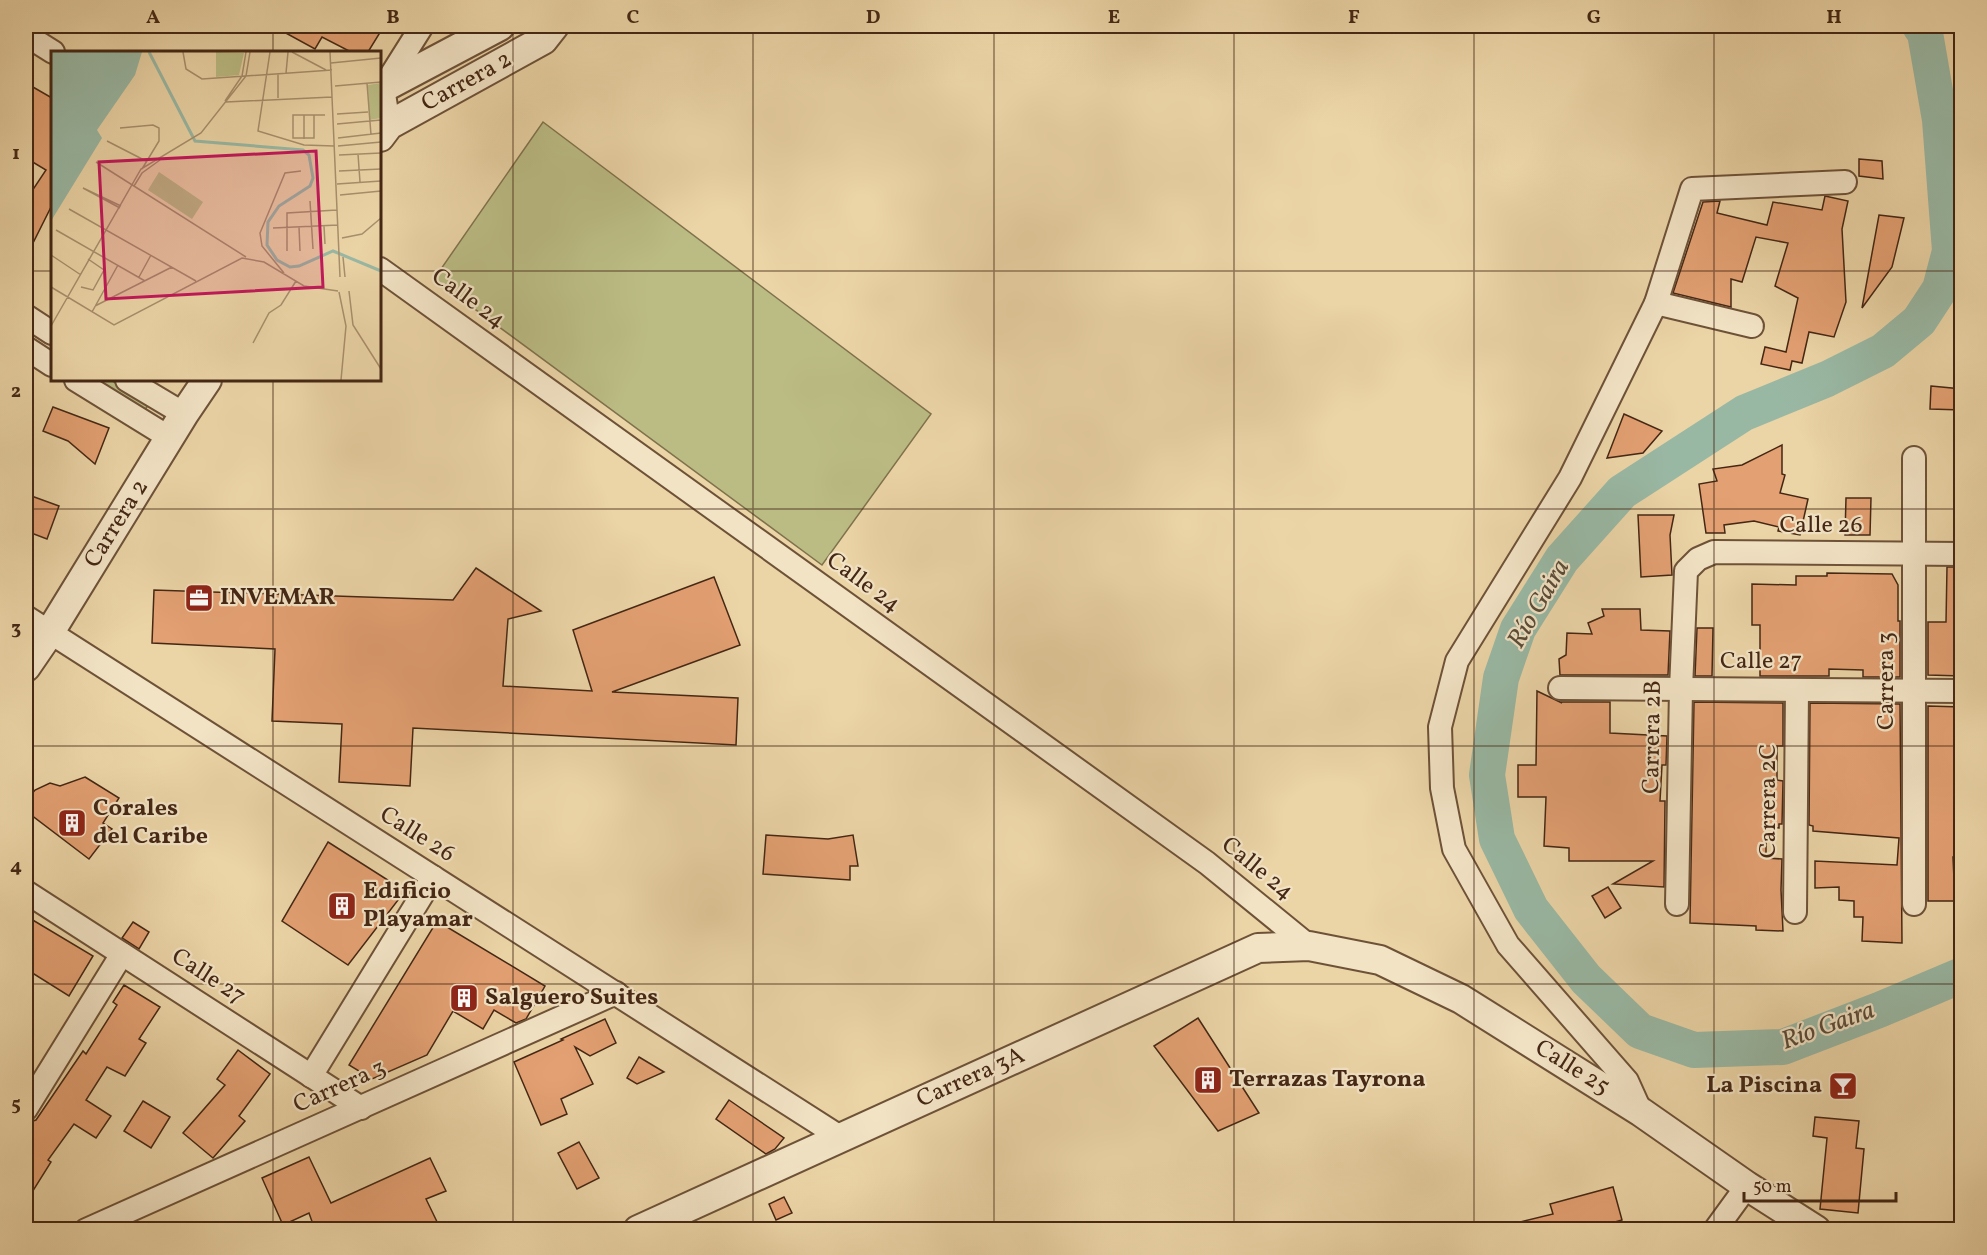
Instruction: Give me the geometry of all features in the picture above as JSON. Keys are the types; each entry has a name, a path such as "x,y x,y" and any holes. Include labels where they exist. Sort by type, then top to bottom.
{"street":[{"path":"384,131 381,91 422,26"},
{"name":"Carrera 2","path":"381,91 500,26"},
{"name":"Carrera 2","path":"384,131 543,40 554,26"},
{"path":"26,35 51,51"},
{"path":"1641,1112 1627,1081 1508,945 1454,849 1442,788 1440,727 1457,662 1570,478 1656,303 1692,189 1845,182"},
{"name":"Calle 24","path":"381,270 1207,863 1309,946"},
{"path":"1656,303 1752,326"},
{"path":"26,316 51,332"},
{"path":"26,348 51,364"},
{"path":"78,381 169,421"},
{"path":"128,381 169,421"},
{"name":"Carrera 2","path":"169,421 184,381"},
{"name":"Carrera 2","path":"26,668 33,626 169,421 206,381"},
{"name":"Carrera 3","path":"1914,459 1914,904"},
{"name":"Calle 26","path":"1686,571 1698,559 1714,552 1962,554"},
{"name":"Carrera 2B","path":"1677,904 1681,689 1686,571"},
{"name":"Calle 26","path":"33,626 433,877 840,1137"},
{"name":"Calle 27","path":"1560,688 1962,691"},
{"name":"Carrera 2C","path":"1796,912 1797,690"},
{"path":"311,1076 433,877"},
{"name":"Calle 27","path":"26,892 361,1108"},
{"name":"Calle 25","path":"1309,946 1380,960 1461,999 1641,1112 1747,1186 1816,1230"},
{"name":"Carrera 3A","path":"638,1230 1258,948 1309,946"},
{"path":"26,1109 122,954"},
{"name":"Carrera 3","path":"86,1230 616,993"},
{"path":"1715,1230 1747,1186"}],"green space":[{"path":"543,122 931,414 822,565 434,279"},
{"path":"89,381 113,381 149,404 142,414"}],"building":[{"path":"273,26 384,26 369,51 349,51 322,37 315,49"},
{"path":"26,83 51,97 51,207 26,257 26,200 46,170 26,158"},
{"path":"1859,159 1882,161 1883,179 1859,176"},
{"path":"1825,196 1848,201 1842,229 1846,302 1834,337 1809,332 1802,363 1792,361 1790,370 1761,364 1765,347 1786,352 1798,298 1775,286 1788,243 1756,237 1742,282 1731,279 1731,307 1673,293 1703,202 1720,201 1717,213 1767,225 1773,202 1822,210"},
{"path":"1879,215 1904,218 1892,267 1862,308"},
{"path":"1931,386 1962,389 1962,410 1930,409"},
{"path":"53,407 109,428 95,464 68,441 43,431"},
{"path":"1624,414 1662,431 1643,453 1607,458"},
{"path":"1782,445 1782,474 1785,475 1780,493 1808,499 1800,535 1778,531 1779,527 1754,521 1724,525 1725,533 1706,533 1699,484 1717,481 1713,469 1742,465"},
{"path":"26,494 59,506 47,539 26,531"},
{"path":"1846,498 1871,498 1870,535 1845,535"},
{"path":"1638,515 1674,515 1670,535 1672,575 1641,577"},
{"path":"1947,567 1962,567 1962,676 1928,675 1928,622 1946,622"},
{"path":"476,568 541,611 508,619 503,686 592,691 573,630 714,577 740,645 612,692 738,698 736,745 413,728 410,786 339,782 342,724 272,721 275,649 152,643 154,590 453,600"},
{"path":"1827,573 1892,574 1898,585 1900,677 1863,677 1863,670 1829,669 1829,676 1760,676 1760,625 1752,625 1752,584 1796,585 1796,576 1827,576"},
{"path":"1602,609 1640,609 1641,630 1670,631 1668,675 1560,675 1559,659 1566,655 1567,633 1592,634 1588,623 1604,616"},
{"path":"1697,628 1713,628 1712,676 1695,676"},
{"path":"1537,691 1562,703 1610,702 1610,733 1667,736 1666,765 1662,765 1660,801 1665,801 1664,887 1613,884 1653,861 1569,861 1569,848 1544,846 1546,797 1518,797 1518,765 1536,765"},
{"path":"1694,702 1783,703 1783,746 1777,746 1777,780 1783,781 1782,824 1779,824 1779,828 1766,827 1766,858 1782,859 1783,931 1756,930 1756,926 1690,923"},
{"path":"1810,703 1900,704 1902,943 1862,941 1863,917 1854,917 1854,901 1839,900 1839,887 1815,888 1815,861 1897,865 1899,838 1813,831 1813,826 1809,825"},
{"path":"1928,706 1962,707 1962,857 1953,857 1955,901 1928,901"},
{"name":"Corales del Caribe","path":"85,777 119,798 103,823 112,829 89,859 26,811 33,801 31,795 35,790 50,783 60,786"},
{"path":"766,835 828,839 853,835 858,866 850,866 850,880 763,874"},
{"name":"Edificio Playamar","path":"328,842 405,891 348,965 282,921"},
{"path":"1608,887 1621,908 1605,918 1592,896"},
{"path":"26,916 93,956 69,996 26,969"},
{"name":"Salguero Suites","path":"437,921 545,986 526,1019 516,1023 494,1010 483,1029 453,1011 427,1055 372,1079 349,1065"},
{"path":"133,922 149,932 139,949 122,938"},
{"path":"124,985 160,1007 139,1039 146,1043 125,1076 107,1067 86,1100 111,1116 96,1138 74,1124 48,1160 51,1162 26,1202 26,1131 83,1051 86,1054 117,1005 113,1002"},
{"name":"Terrazas Tayrona","path":"1198,1018 1259,1113 1218,1131 1154,1046"},
{"path":"605,1019 616,1043 590,1056 575,1047 593,1084 561,1099 567,1114 541,1125 514,1062"},
{"path":"238,1050 270,1074 239,1116 245,1121 213,1158 183,1133 225,1085 217,1079"},
{"path":"639,1057 664,1072 637,1084 627,1078"},
{"path":"729,1100 784,1138 775,1149 766,1154 716,1119"},
{"path":"143,1101 170,1117 151,1148 124,1131"},
{"path":"1815,1117 1859,1121 1856,1148 1864,1149 1858,1213 1820,1209 1827,1138 1813,1136"},
{"path":"579,1142 599,1178 577,1189 558,1153"},
{"path":"309,1157 331,1203 430,1158 446,1191 426,1199 441,1230 315,1230 309,1213 283,1225 262,1178"},
{"path":"1613,1187 1622,1220 1587,1230 1516,1230 1516,1223 1553,1214 1550,1204"},
{"path":"784,1197 792,1213 776,1220 769,1204"}],"waterway":[{"name":"Río Gaira","path":"1920,26 1925,33 1940,120 1950,251 1940,289 1919,321 1883,351 1827,379 1744,413 1622,492 1562,559 1518,629 1501,678 1487,775 1497,839 1531,909 1586,979 1640,1031 1694,1050 1783,1047 1962,975"}],"place":[{"name":"INVEMAR","path":"199,598"},
{"name":"Corales del Caribe","path":"72,823"},
{"name":"Edificio Playamar","path":"342,906"},
{"name":"Salguero Suites","path":"464,998"},
{"name":"Terrazas Tayrona","path":"1208,1080"},
{"name":"La Piscina","path":"1843,1086"}]}
